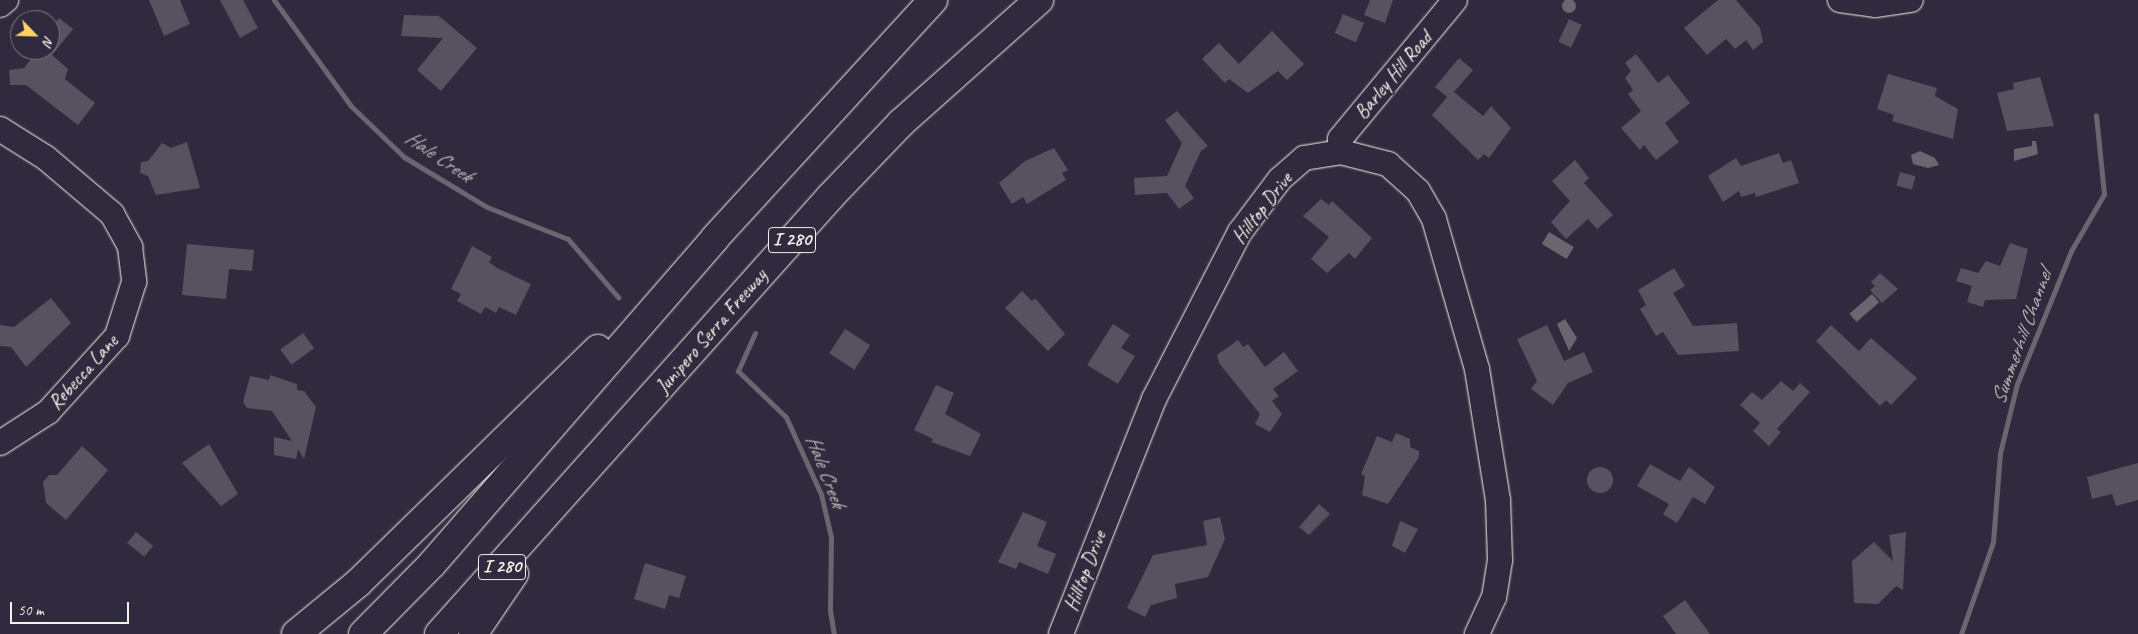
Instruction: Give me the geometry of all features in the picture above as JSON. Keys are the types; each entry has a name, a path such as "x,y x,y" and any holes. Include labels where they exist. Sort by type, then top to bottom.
{"highway":[{"name":"I 280","path":"363,634 539,445 715,238 933,0"},
{"name":"Junipero Serra Freeway","path":"439,634 563,498 831,196 901,124 1039,0"},
{"path":"296,634 358,583 574,374 632,312 715,238"},
{"path":"473,634 563,498"}],"street":[{"path":"0,5 6,0"},
{"name":"Barley Hill Road","path":"1341,152 1340,139 1456,0"},
{"path":"1840,0 1875,5 1912,0"},
{"name":"Rebecca Lane","path":"0,129 46,158 112,214 130,247 134,282 117,336 48,412 0,443"},
{"name":"Hilltop Drive","path":"1061,634 1154,399 1240,232 1280,179 1304,158 1341,152 1388,164 1418,191 1434,219 1477,369 1498,500 1500,560 1494,597 1477,634"}],"shaded area":[{"path":"1566,-1 1572,-1 1576,6 1572,13 1566,13 1562,9 1562,3"},
{"path":"2032,141 2036,141 2038,154 2014,161 2014,149 2032,146"},
{"path":"1920,151 1935,158 1939,165 1928,168 1913,164 1911,155"},
{"path":"1549,232 1574,247 1567,259 1542,244"},
{"path":"1872,294 1879,302 1857,322 1849,314"},
{"path":"1565,319 1577,338 1569,351 1557,324"}],"building":[{"path":"149,0 180,0 190,24 164,36"},
{"path":"220,0 243,0 258,28 240,38"},
{"path":"1370,0 1393,0 1385,23 1364,15"},
{"path":"1718,0 1736,0 1760,28 1763,42 1753,50 1746,40 1735,49 1726,39 1707,55 1684,28"},
{"path":"1343,14 1364,23 1356,42 1335,33"},
{"path":"404,15 439,16 477,48 441,91 417,70 443,38 401,36"},
{"path":"60,19 73,29 60,45"},
{"path":"1569,19 1582,25 1571,48 1558,42"},
{"path":"1272,31 1304,64 1287,80 1278,71 1248,93 1229,79 1225,83 1202,59 1219,43 1239,64"},
{"path":"1636,54 1658,83 1668,75 1690,103 1665,123 1679,142 1656,160 1644,145 1640,150 1621,128 1641,111 1628,94 1633,90 1625,78 1631,71 1625,63"},
{"path":"1459,58 1473,70 1454,92 1483,116 1491,106 1511,128 1489,158 1484,154 1478,160 1432,115 1447,97 1435,87"},
{"path":"30,60 58,60 68,69 65,79 95,103 78,125 26,85 10,85 9,70 24,68"},
{"path":"1888,74 1937,88 1935,96 1958,109 1953,139 1892,121 1894,115 1877,109"},
{"path":"2040,77 2054,126 2007,131 1997,93 2014,89 2013,83"},
{"path":"1177,111 1208,146 1201,151 1185,186 1194,198 1179,209 1167,193 1135,195 1134,178 1167,176 1182,143 1165,120"},
{"path":"187,142 200,188 156,195 148,176 140,173 141,162 148,161 162,143 171,148"},
{"path":"1054,148 1068,170 1062,173 1066,180 1027,204 1023,197 1012,204 999,183 1025,161"},
{"path":"1779,153 1783,163 1791,160 1799,183 1756,197 1755,193 1741,197 1739,191 1723,202 1708,176 1736,158 1741,166"},
{"path":"1575,160 1589,178 1584,183 1613,215 1597,229 1588,219 1566,239 1551,222 1570,201 1552,181"},
{"path":"1900,172 1915,176 1912,190 1896,186"},
{"path":"1321,199 1329,205 1332,201 1372,238 1355,259 1349,253 1327,273 1311,259 1329,237 1303,216"},
{"path":"2010,243 2028,249 2016,299 1985,300 1983,307 1967,302 1972,286 1956,281 1961,268 1978,273 1986,261 2000,266"},
{"path":"187,244 254,250 252,271 229,269 226,299 182,295"},
{"path":"472,246 492,257 489,262 497,268 531,284 516,315 499,307 496,313 485,307 481,314 457,301 461,294 451,289"},
{"path":"1674,268 1685,286 1673,293 1693,326 1737,323 1739,351 1678,355 1663,332 1656,336 1640,309 1646,305 1638,290"},
{"path":"1880,273 1898,289 1882,303 1870,290 1875,286 1871,282"},
{"path":"1022,291 1032,301 1035,298 1065,334 1048,351 1005,308"},
{"path":"51,298 71,323 26,367 11,347 0,346 0,325 14,327"},
{"path":"1113,324 1130,335 1121,348 1135,356 1118,384 1087,365"},
{"path":"1547,325 1564,361 1584,352 1593,372 1568,383 1553,405 1531,389 1537,381 1517,339"},
{"path":"1831,325 1859,351 1871,338 1917,378 1891,405 1886,400 1880,406 1816,341"},
{"path":"845,329 870,345 854,370 829,353"},
{"path":"303,333 314,348 292,365 280,349"},
{"path":"1238,340 1243,347 1248,344 1265,367 1284,352 1298,371 1273,389 1279,396 1272,401 1282,414 1270,432 1255,424 1260,414 1219,363 1217,355"},
{"path":"270,375 297,384 297,390 304,391 316,407 304,459 298,449 296,459 274,455 274,437 292,441 272,411 247,408 243,402 250,376 269,380"},
{"path":"1781,381 1793,391 1800,383 1810,392 1777,429 1781,432 1769,446 1753,431 1760,423 1740,405 1752,392 1762,400"},
{"path":"936,385 954,393 945,414 981,434 970,456 931,442 933,439 914,430"},
{"path":"1396,433 1410,439 1410,447 1419,451 1419,457 1388,504 1362,495 1365,476 1361,474 1377,436 1392,442"},
{"path":"209,444 238,494 221,506 182,463"},
{"path":"82,446 108,470 66,520 46,503 43,482 49,475 57,475"},
{"path":"2138,463 2138,500 2116,506 2112,494 2092,499 2087,477"},
{"path":"1650,464 1680,481 1689,467 1715,487 1705,504 1693,497 1677,523 1663,514 1669,504 1637,486"},
{"path":"1600,467 1609,471 1613,480 1609,489 1600,493 1591,489 1587,480 1591,471"},
{"path":"1319,504 1330,514 1309,535 1299,527"},
{"path":"1023,512 1047,522 1037,546 1056,554 1048,574 1019,562 1016,569 998,562"},
{"path":"1220,517 1225,539 1208,577 1175,584 1177,598 1151,605 1145,617 1127,608 1153,555 1207,545 1203,521"},
{"path":"1400,521 1418,529 1405,553 1392,546"},
{"path":"136,532 153,546 144,557 127,543"},
{"path":"1906,532 1903,590 1896,586 1878,604 1854,603 1852,561 1874,542 1893,561 1889,535"},
{"path":"645,563 686,576 679,598 669,595 665,609 634,599"},
{"path":"1685,600 1710,634 1676,634 1663,616"}],"waterway":[{"name":"Hale Creek","path":"274,0 351,106 404,157 487,207 568,239 618,297"},
{"name":"Summerhill Channel","path":"1961,634 1993,542 2000,453 2017,384 2071,251 2104,194 2096,115"},
{"name":"Hale Creek","path":"755,333 738,371 786,417 821,494 831,537 830,610 834,634"}]}
